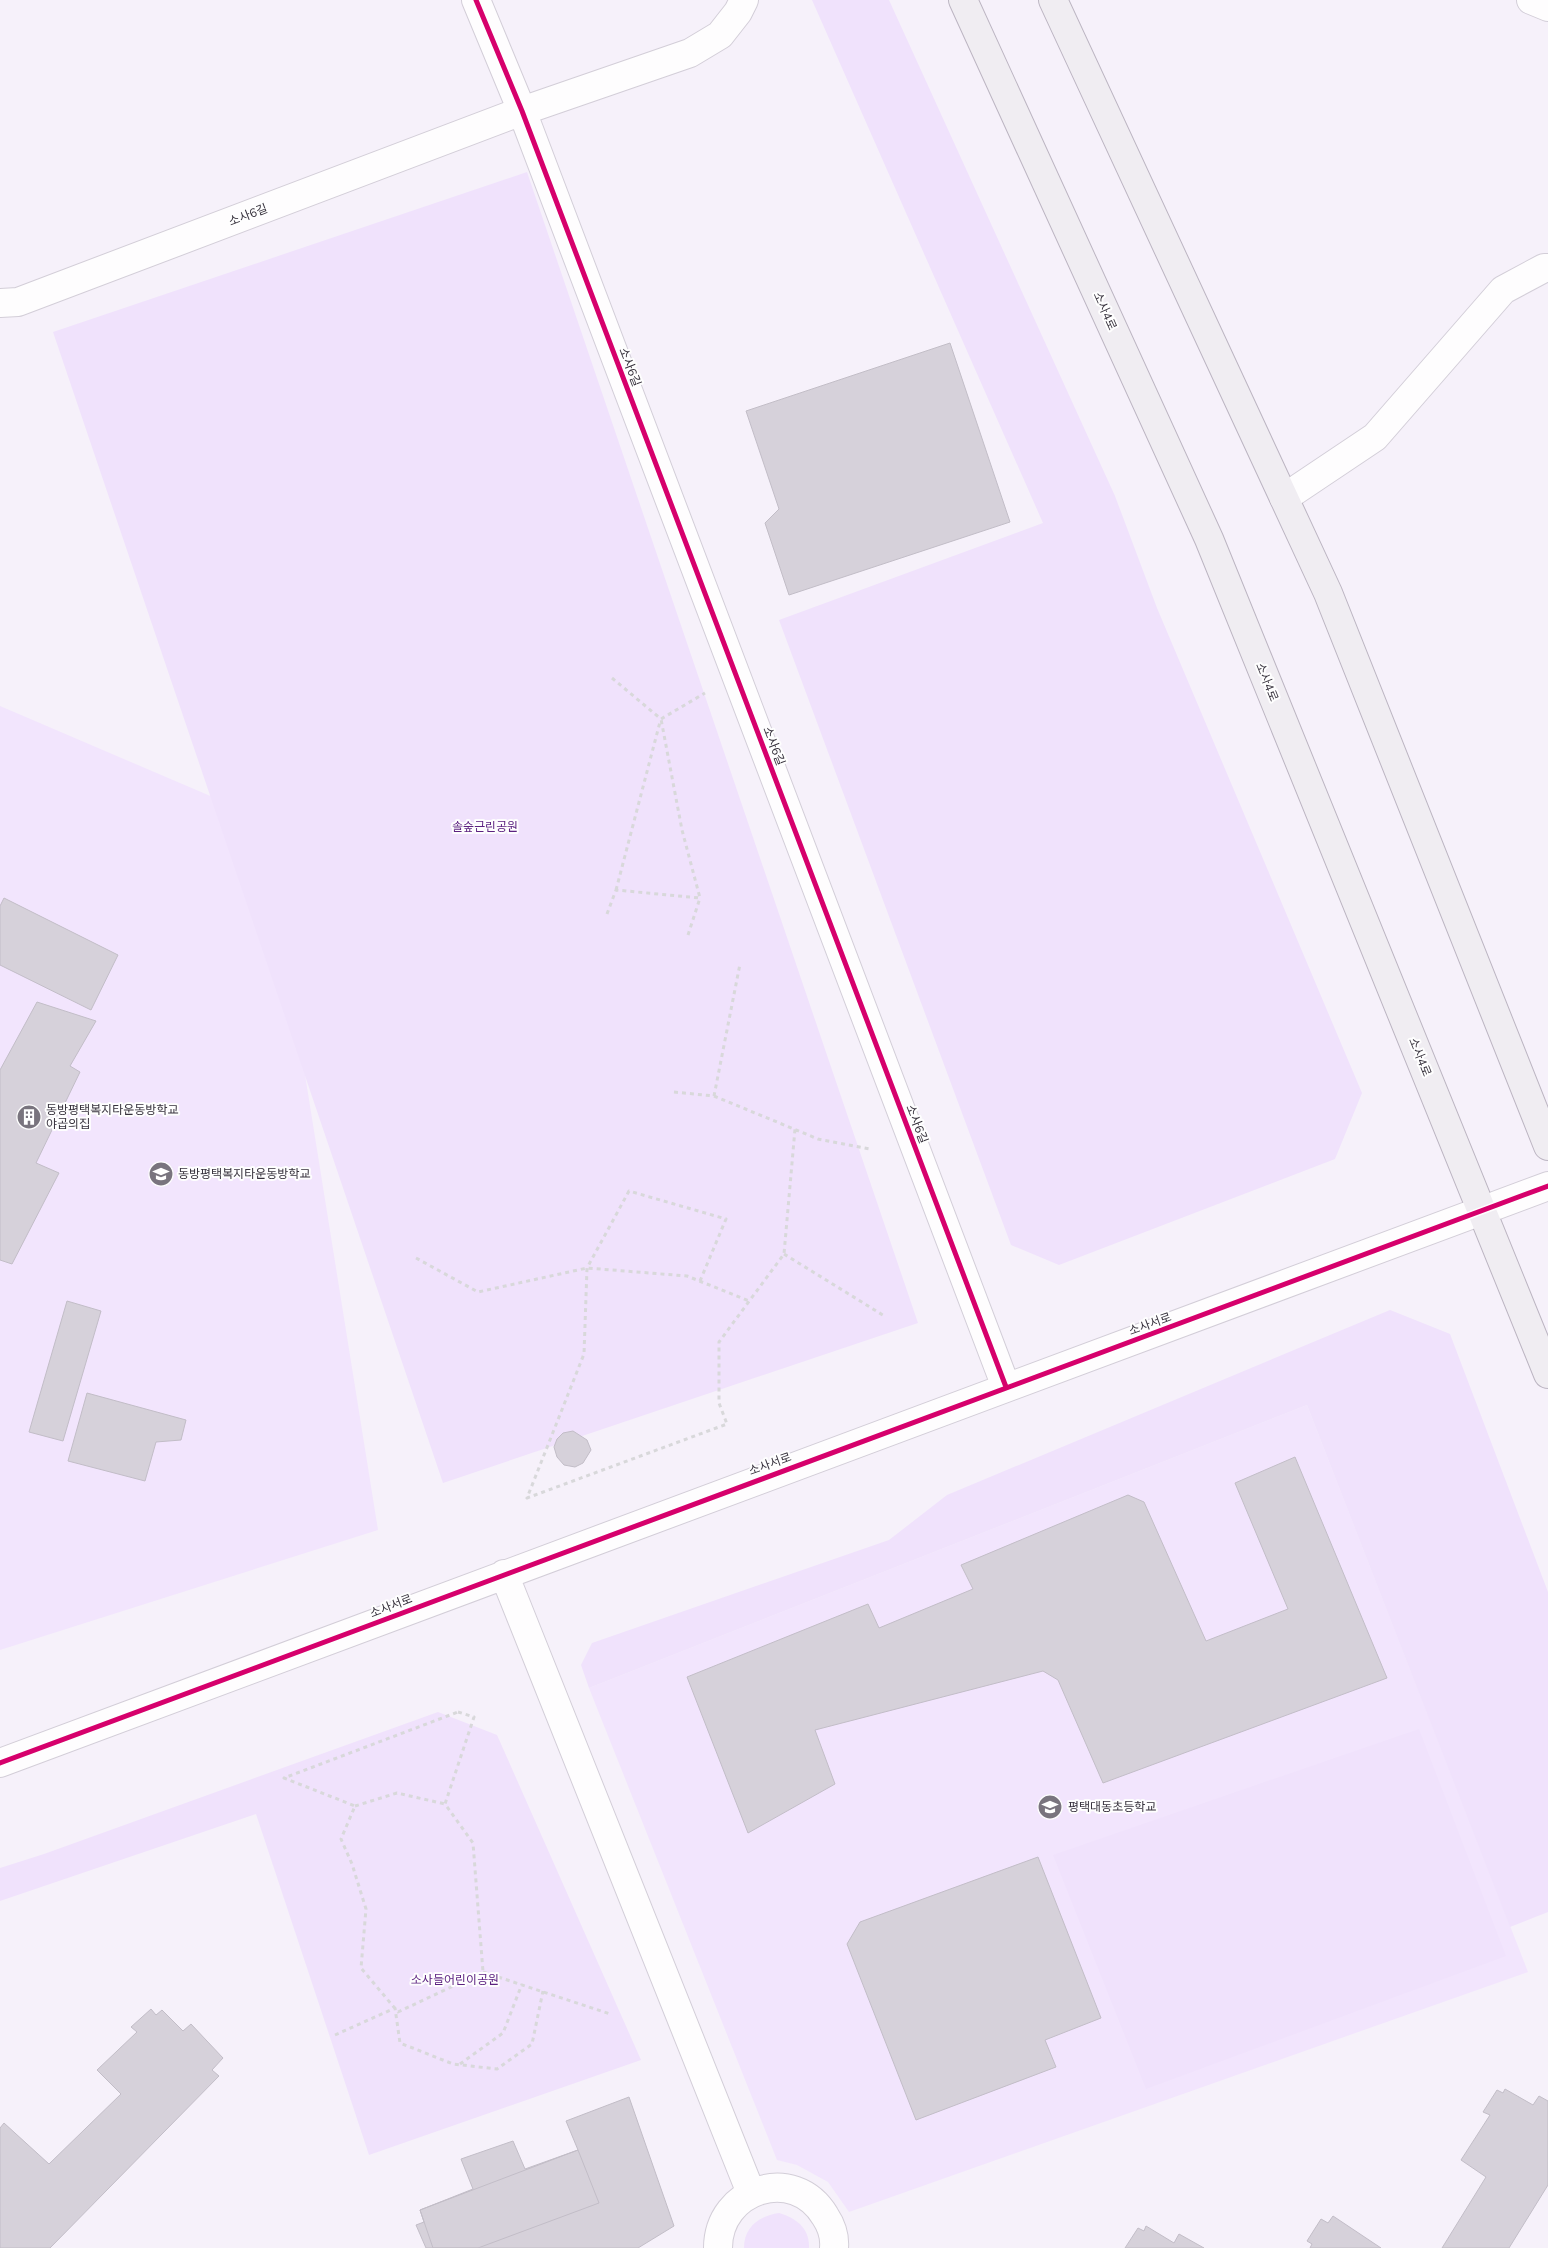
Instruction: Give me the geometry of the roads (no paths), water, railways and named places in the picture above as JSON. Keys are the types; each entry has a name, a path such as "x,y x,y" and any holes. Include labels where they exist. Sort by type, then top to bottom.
{"main road":[{"name":"소사4로","path":"963,0 1208,539 1548,1374"},
{"path":"1053,0 1328,593 1548,1146"}],"street":[{"path":"476,0 522,111"},
{"name":"소사6길","path":"0,303 18,302 522,111 690,53 720,35 738,12 744,0"},
{"path":"1531,0 1548,8"},
{"name":"소사6길","path":"522,111 1006,1387"},
{"path":"1284,498 1375,437 1503,290 1544,268 1548,268"},
{"name":"소사서로","path":"0,1763 1548,1186"},
{"path":"504,1574 751,2193"},
{"path":"718,2248 718,2236 724,2218 736,2203 751,2193 769,2188 788,2189 806,2195 820,2208 830,2224 834,2248"}],"place":[{"name":"동방평택복지타운동방학교 야곱의집","path":"29,1117"},
{"name":"동방평택복지타운동방학교","path":"161,1174"},
{"name":"평택대동초등학교","path":"1050,1807"}],"park label":[{"name":"솔숲근린공원","path":"485,827"},
{"name":"소사들어린이공원","path":"455,1980"}]}
